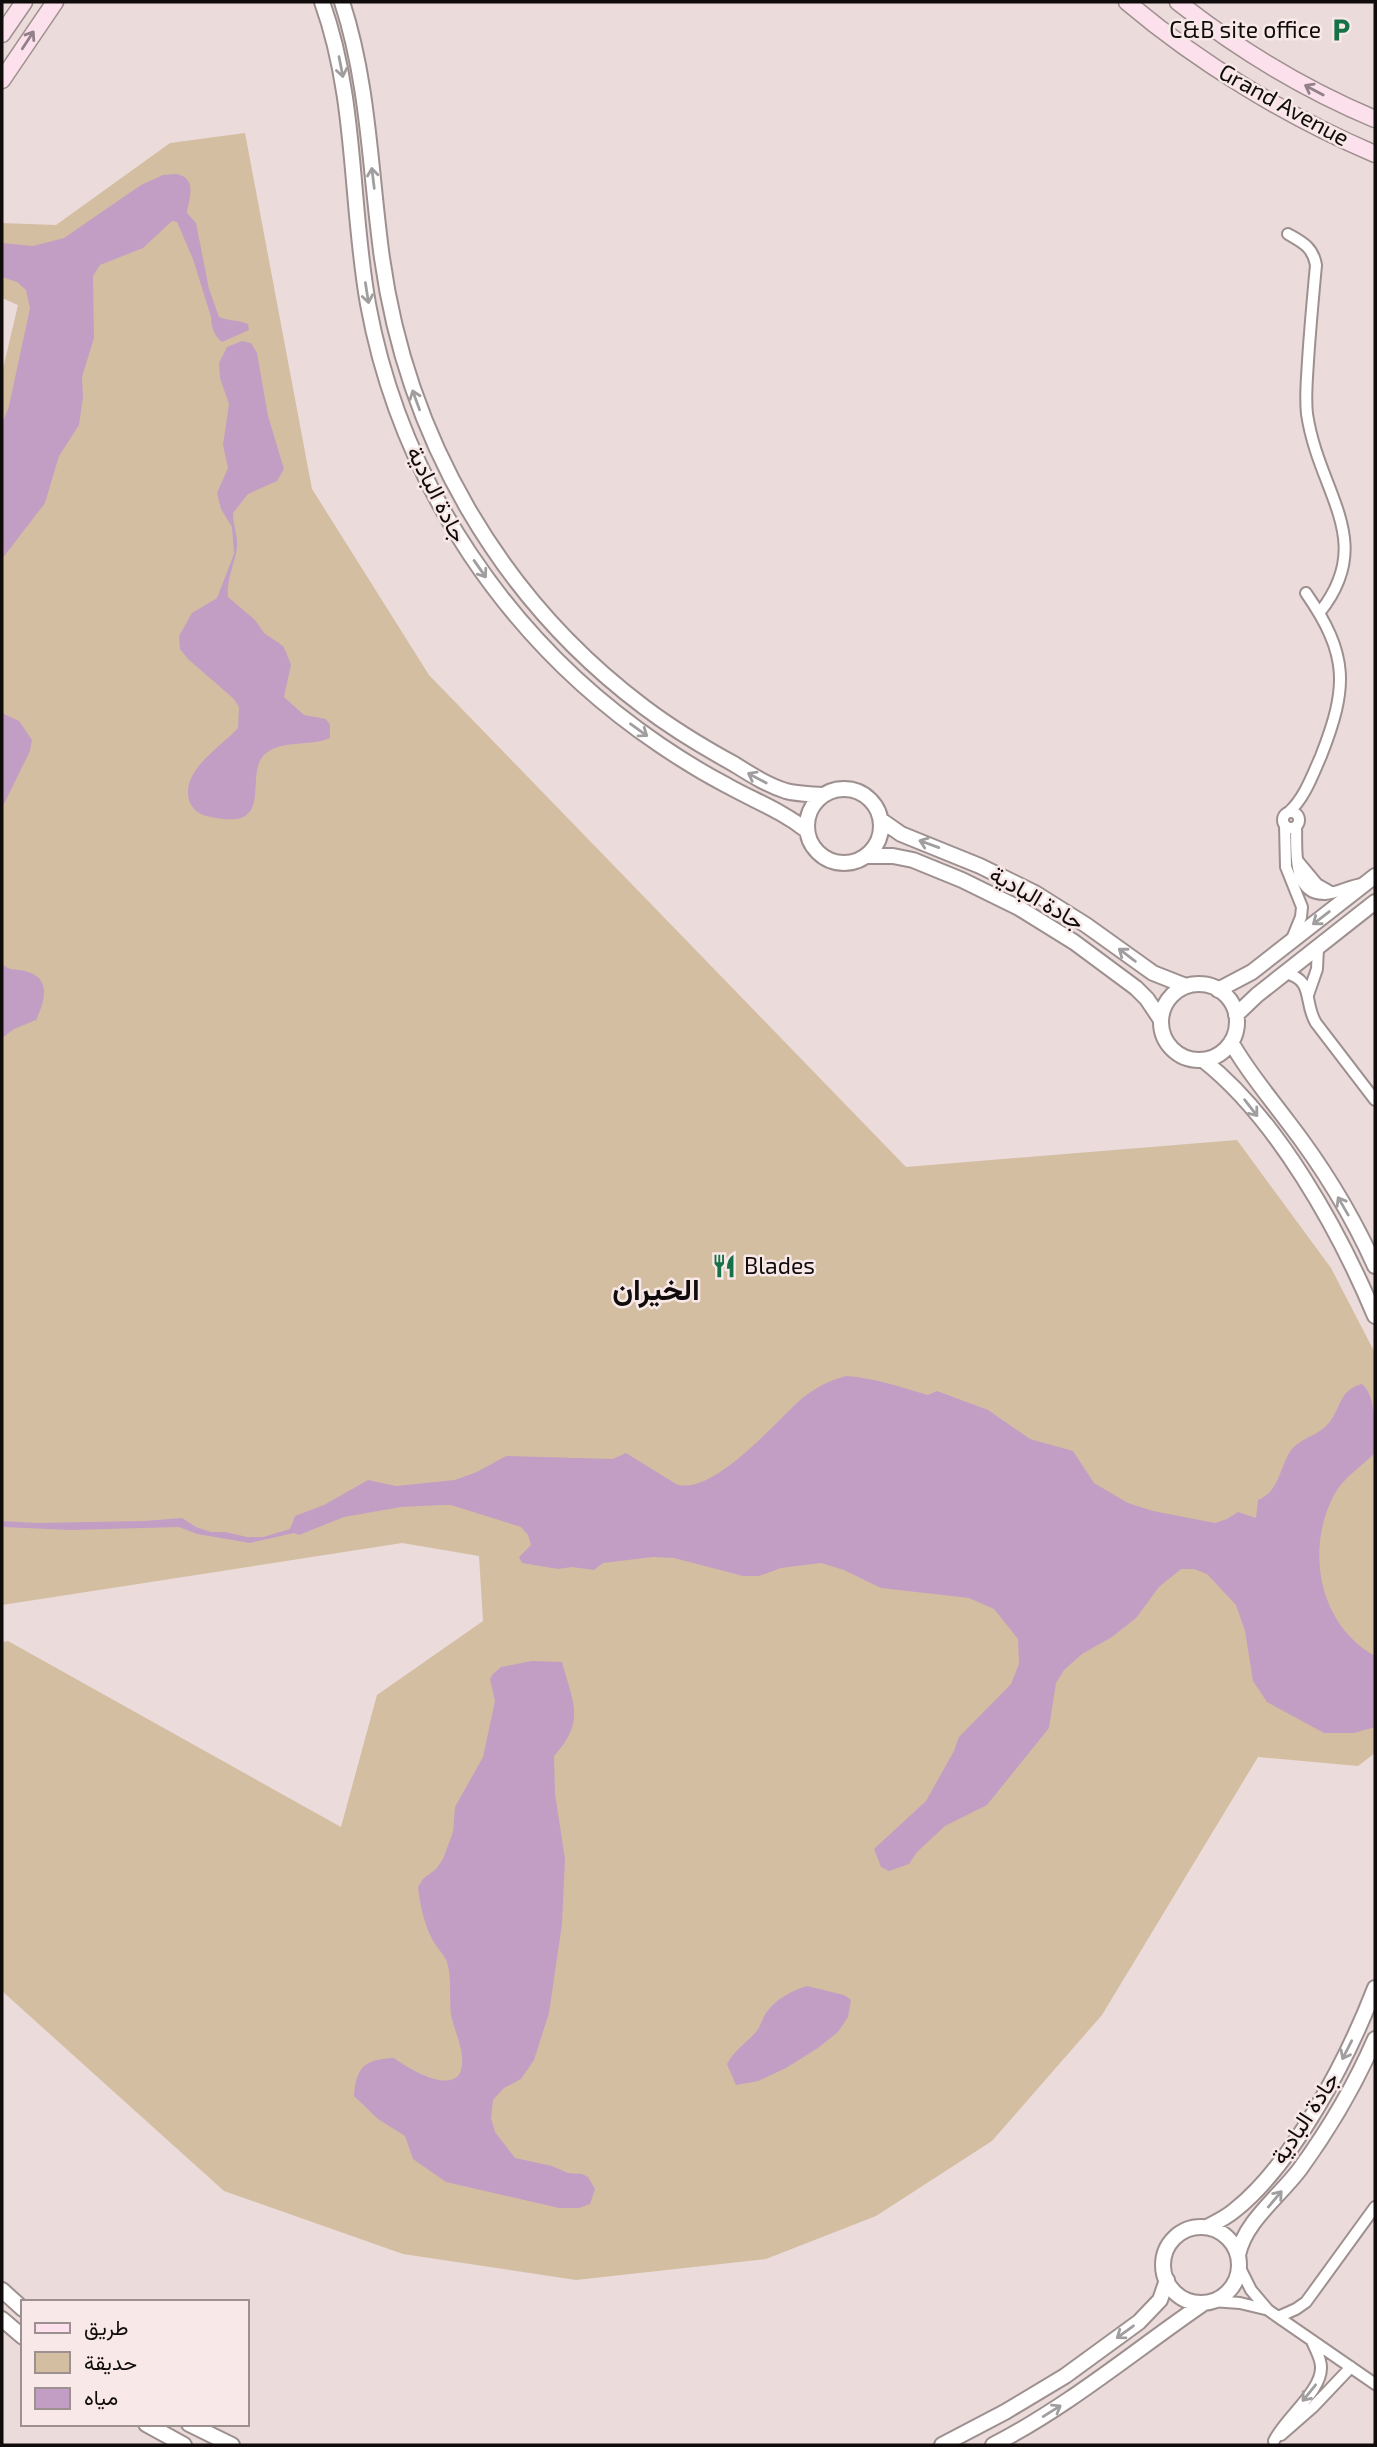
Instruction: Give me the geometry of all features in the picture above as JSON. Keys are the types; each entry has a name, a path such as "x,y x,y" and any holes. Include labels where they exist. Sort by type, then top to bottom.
{"main road":[{"path":"2,34 24,2"},
{"path":"2,80 55,2"},
{"name":"Grand Avenue","path":"1127,2 1210,64 1320,128 1375,154"},
{"name":"Grand Avenue","path":"1178,2 1267,64 1375,119"}],"street":[{"name":"جادة البادية","path":"322,2 334,37 342,75 360,251 371,316 384,368 414,451 449,520 481,572 521,621 576,679 641,732 729,787 785,814 806,830"},
{"name":"جادة البادية","path":"342,2 353,40 362,88 389,304 415,398 455,488 489,544 529,598 574,647 632,698 696,743 775,787 793,793 822,795"},
{"path":"1288,234 1307,245 1316,265 1306,394 1311,433 1321,459 1352,513"},
{"path":"1320,612 1347,589"},
{"path":"1291,942 1302,907 1286,867 1292,820 1306,800 1308,788 1334,722 1340,690 1337,652 1330,632 1306,593"},
{"path":"521,621 535,620 555,640 574,647"},
{"path":"838,789 861,792 875,805 881,820 880,838 866,856 845,864 827,860 814,848 806,830 811,806 822,795 838,789"},
{"name":"جادة البادية","path":"881,820 901,834 980,866 1035,893 1086,925 1153,973 1186,986"},
{"path":"1292,820 1300,875 1310,890 1322,894 1371,880"},
{"name":"جادة البادية","path":"866,856 892,856 912,860 1019,908 1074,942 1136,988 1161,1020"},
{"path":"1218,990 1252,972 1371,880"},
{"path":"1236,1015 1252,999 1375,902"},
{"path":"1308,995 1317,969 1318,947"},
{"path":"1285,973 1302,980 1316,1023 1375,1100"},
{"path":"1203,984 1218,990 1230,1000 1236,1015 1236,1031 1231,1042 1223,1052 1203,1060 1190,1059 1175,1051 1164,1037 1161,1020 1171,996 1186,986 1203,984"},
{"path":"1231,1042 1246,1069 1288,1122 1333,1188 1375,1266"},
{"path":"1203,1060 1241,1095 1298,1173 1342,1244 1375,1316"},
{"name":"جادة البادية","path":"1207,2227 1238,2208 1288,2153 1340,2065 1375,1988"},
{"name":"جادة البادية","path":"1239,2261 1242,2241 1249,2229 1314,2148 1354,2082 1375,2039"},
{"path":"1375,2207 1301,2307 1273,2313 1240,2303 1186,2300 1178,2295 1167,2280 1164,2262 1168,2245 1189,2228 1207,2227 1223,2234 1230,2239 1251,2290 1273,2313 1375,2384"},
{"path":"993,2445 1041,2418 1231,2288 1239,2261"},
{"path":"942,2445 1065,2376 1139,2322 1160,2300 1167,2280"},
{"path":"2,2290 21,2307"},
{"path":"2,2319 21,2335"},
{"path":"1271,2443 1319,2380 1321,2363 1310,2339"},
{"path":"1271,2443 1313,2407 1351,2367"},
{"path":"150,2426 184,2445"},
{"path":"193,2426 232,2445"}],"green space":[{"path":"245,133 312,489 429,675 906,1167 1237,1140 1331,1268 1375,1353 1375,1753 1358,1766 1258,1757 1102,2015 992,2141 876,2216 766,2259 576,2280 403,2254 224,2191 2,1991 2,1642 8,1641 341,1827 377,1695 483,1621 479,1556 402,1543 2,1605 2,373 18,305 2,298 2,223 56,225 170,143"}],"water":[{"path":"163,175 183,176 190,184 187,213 196,223 209,289 219,317 248,324 249,330 222,342 217,337 193,259 177,222 172,221 143,248 100,265 93,276 94,338 82,377 83,397 79,425 59,456 45,503 2,559 2,425 9,406 30,308 26,290 17,282 2,277 2,243 33,246 64,238 141,185"},
{"path":"242,341 251,343 257,353 268,416 284,469 277,481 248,494 233,513 237,547 228,584 228,597 255,620 264,633 283,646 291,665 284,697 304,715 326,719 330,725 330,738 279,747 264,755 257,770 252,807 241,818 227,819 196,811 190,803 188,789 191,779 204,760 238,728 239,707 234,699 188,659 180,649 179,636 192,613 217,598 234,554 232,527 221,509 217,493 228,468 223,445 229,404 220,378 219,363 227,347"},
{"path":"2,713 19,721 32,740 30,751 2,808"},
{"path":"2,964 36,975 44,992 36,1020 14,1029 2,1038"},
{"path":"846,1376 877,1381 928,1395 937,1391 988,1410 1030,1439 1073,1451 1094,1483 1128,1503 1153,1511 1215,1523 1238,1512 1256,1518 1258,1500 1272,1489 1290,1452 1299,1443 1324,1428 1348,1391 1362,1384 1373,1406 1375,1453 1348,1477 1334,1495 1325,1516 1319,1562 1330,1606 1341,1626 1375,1656 1375,1727 1354,1733 1324,1733 1267,1702 1253,1681 1245,1631 1236,1605 1207,1574 1194,1569 1181,1569 1159,1587 1136,1618 1112,1637 1082,1654 1064,1670 1056,1683 1049,1728 987,1805 945,1826 917,1852 909,1864 889,1871 881,1867 874,1849 926,1801 959,1737 1011,1684 1019,1664 1018,1639 994,1609 969,1598 881,1588 844,1570 821,1563 781,1568 759,1576 743,1576 674,1558 653,1557 603,1563 594,1570 572,1567 558,1569 522,1563 519,1557 531,1545 528,1535 521,1527 451,1505 401,1507 344,1517 299,1535 294,1533 250,1543 197,1534 179,1527 72,1530 2,1527 2,1521 37,1523 182,1518 211,1532 263,1537 290,1529 295,1516 324,1505 368,1480 396,1486 455,1480 477,1472 506,1456 613,1459 626,1453 676,1484 690,1485 724,1470 809,1393"},
{"path":"532,1661 562,1662 573,1701 570,1732 554,1756 555,1794 565,1859 562,1924 549,2013 534,2060 521,2079 504,2088 493,2100 491,2118 495,2132 515,2158 588,2177 595,2189 590,2204 579,2208 559,2208 446,2182 413,2159 405,2136 378,2119 354,2096 360,2071 376,2060 394,2058 412,2070 447,2081 455,2078 461,2070 462,2057 451,2015 449,1968 427,1927 418,1887 443,1859 453,1832 455,1807 483,1757 495,1701 490,1679 501,1667"},
{"path":"807,1986 844,1995 851,2000 848,2017 838,2032 786,2068 758,2081 736,2085 727,2064 730,2059 756,2032 774,2004"}],"place":[{"name":"C&B site office","path":"1341,30"},
{"name":"Blades","path":"724,1266"}],"district":[{"name":"الخيران","path":"656,1290"}]}
